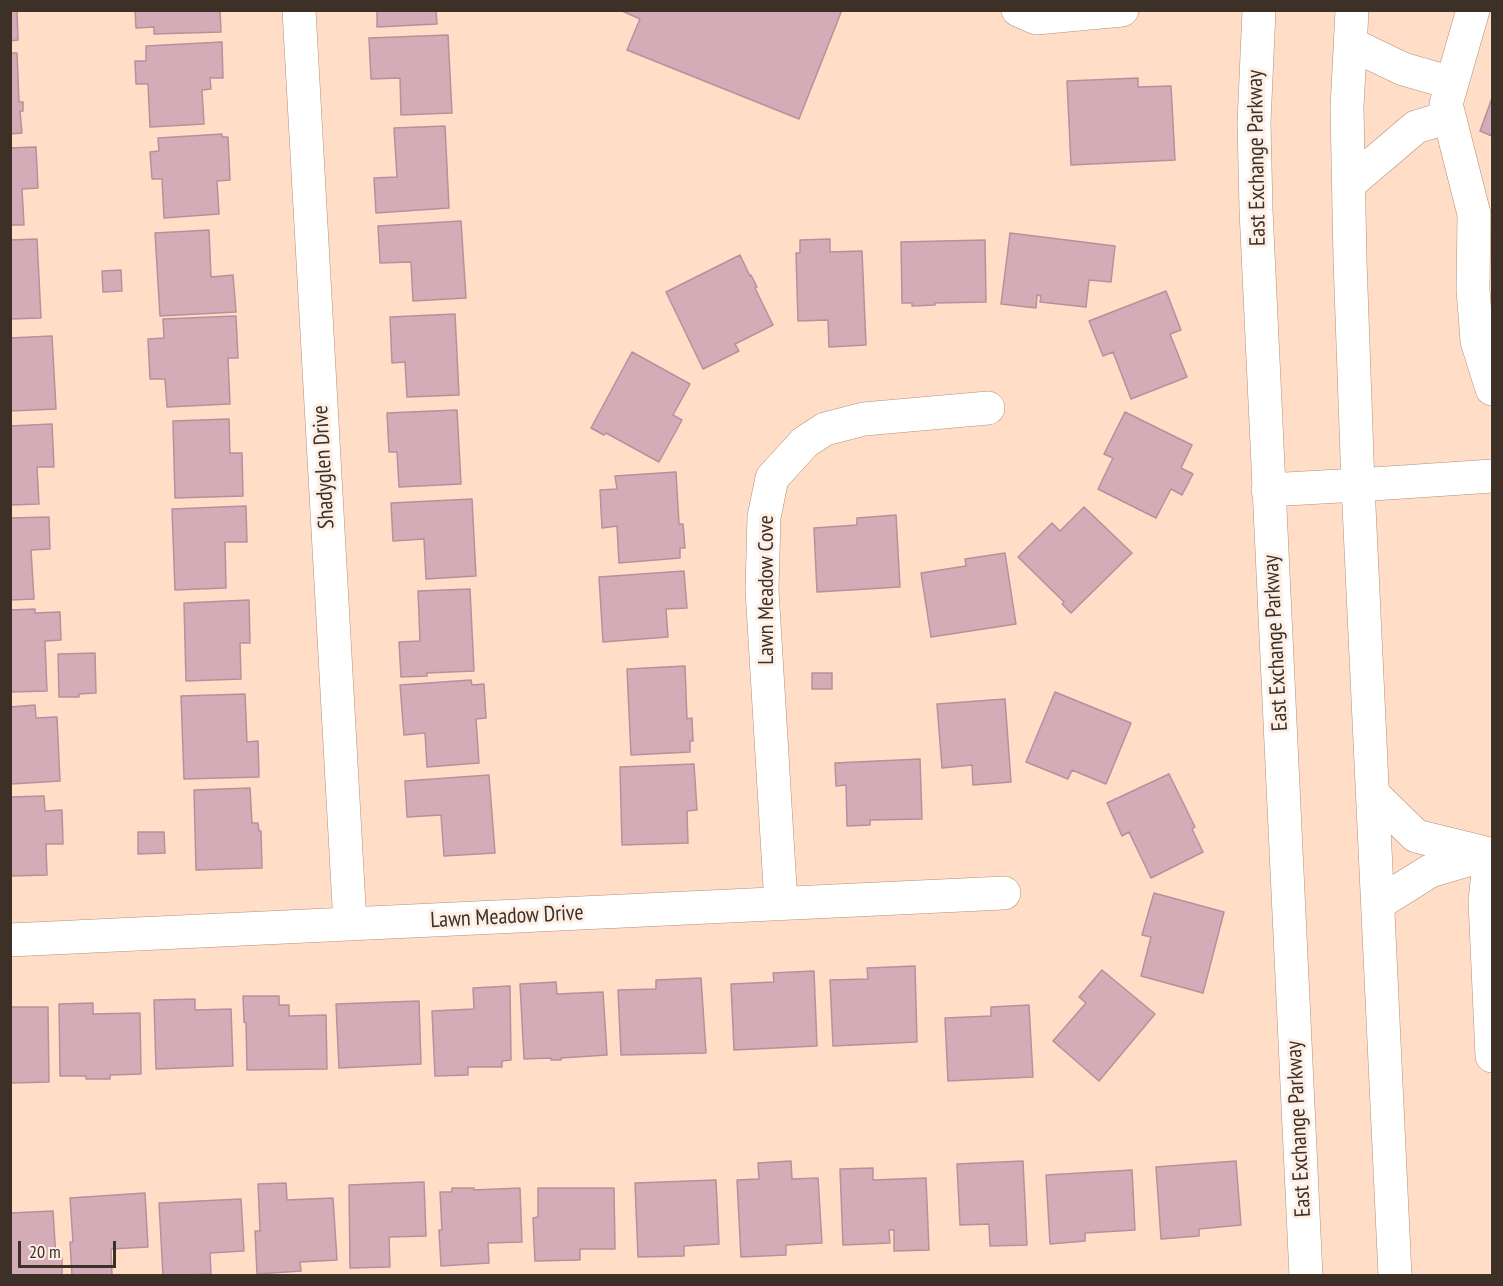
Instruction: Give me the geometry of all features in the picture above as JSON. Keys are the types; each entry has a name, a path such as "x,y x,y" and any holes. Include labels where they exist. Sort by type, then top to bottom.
{"main road":[{"name":"Shadyglen Drive","path":"299,10 350,924"},
{"path":"1018,10 1036,18 1122,10"},
{"name":"East Exchange Parkway","path":"1259,10 1254,123 1268,490 1306,1275"},
{"path":"1352,10 1347,108 1358,485 1395,1275"},
{"path":"1473,10 1446,104 1449,117 1479,184 1474,214 1483,289 1477,341 1492,389"},
{"path":"1351,44 1403,69 1452,83"},
{"path":"1349,184 1416,127 1449,117"},
{"name":"Lawn Meadow Cove","path":"781,904 762,590 764,517 772,478 805,442 825,429 864,419 988,408"},
{"path":"1268,490 1492,476"},
{"path":"1374,795 1416,836 1491,854"},
{"path":"1379,903 1430,871 1491,854"},
{"path":"1491,854 1485,901 1492,1056"},
{"name":"Lawn Meadow Drive","path":"10,940 1004,893"}],"building":[{"path":"10,10 17,10 18,40 10,41"},
{"path":"135,10 220,10 221,32 154,34 154,27 136,28"},
{"path":"377,10 436,10 437,24 377,27"},
{"path":"620,10 842,10 799,119 627,50 640,19"},
{"path":"448,35 452,113 401,115 400,78 371,79 369,38"},
{"path":"222,42 223,78 210,78 211,89 202,90 204,124 150,127 148,84 136,84 135,61 146,61 146,46"},
{"path":"10,53 17,53 19,102 23,102 23,111 20,111 22,133 10,134"},
{"path":"1138,78 1138,87 1171,86 1175,160 1071,165 1067,81"},
{"path":"1492,98 1492,136 1480,131"},
{"path":"445,126 449,208 376,213 374,178 397,177 394,128"},
{"path":"222,134 222,137 228,137 230,180 217,181 219,214 164,218 162,179 152,179 150,152 159,151 158,138"},
{"path":"36,147 38,188 22,189 24,225 10,225 10,148"},
{"path":"461,221 466,298 413,301 411,262 380,263 378,226"},
{"path":"209,230 211,277 233,275 236,312 160,316 155,233"},
{"path":"1010,233 1115,246 1111,282 1089,280 1086,307 1040,302 1041,296 1037,295 1036,308 1001,304"},
{"path":"37,239 41,318 10,319 10,240"},
{"path":"830,239 830,252 862,251 866,345 829,347 828,320 798,321 796,253 800,253 800,240"},
{"path":"985,240 986,302 912,306 912,303 902,303 901,242"},
{"path":"740,255 773,325 735,344 739,351 703,369 666,292"},
{"path":"121,270 122,291 103,292 102,271"},
{"path":"1166,291 1181,330 1170,334 1187,377 1131,399 1113,352 1103,356 1089,321"},
{"path":"455,314 459,395 407,397 405,362 392,363 390,317"},
{"path":"236,316 238,358 228,358 230,404 167,407 165,379 150,379 148,339 164,338 163,319"},
{"path":"52,336 56,409 10,411 10,338"},
{"path":"632,352 690,384 673,415 682,420 659,462 606,433 604,435 591,428"},
{"path":"457,410 461,484 399,487 397,452 389,452 387,413"},
{"path":"1125,412 1192,445 1181,468 1193,474 1182,495 1171,489 1156,518 1098,489 1113,458 1104,454"},
{"path":"229,419 230,453 242,453 243,496 175,498 173,421"},
{"path":"52,424 54,467 37,467 39,504 10,505 10,426"},
{"path":"676,472 679,524 683,524 685,548 680,548 680,558 619,563 617,526 602,528 600,490 617,489 615,476"},
{"path":"472,499 476,576 426,579 424,539 393,541 391,503"},
{"path":"246,506 247,542 225,542 226,588 175,590 172,509"},
{"path":"1084,507 1132,553 1071,613 1062,604 1064,602 1018,557 1052,523 1060,531"},
{"path":"896,515 900,587 817,592 814,528 857,525 857,518"},
{"path":"49,517 50,549 31,550 34,599 10,600 10,518"},
{"path":"1005,553 1016,624 931,637 921,573 966,566 965,559"},
{"path":"684,571 687,608 666,609 668,637 603,642 599,577"},
{"path":"470,589 474,671 427,673 427,676 401,677 399,642 420,641 418,591"},
{"path":"249,600 250,643 240,643 241,679 186,681 184,603"},
{"path":"35,609 35,613 60,612 61,640 45,641 47,691 10,692 10,610"},
{"path":"95,653 96,693 79,694 79,697 59,697 58,654"},
{"path":"685,666 687,719 692,718 693,741 690,741 690,752 631,755 627,669"},
{"path":"812,673 832,673 832,689 812,689"},
{"path":"471,680 472,685 484,684 486,718 476,719 479,763 427,767 425,733 404,735 400,685"},
{"path":"1055,692 1131,723 1106,784 1072,770 1068,779 1026,762"},
{"path":"245,694 247,742 258,741 259,777 184,779 181,696"},
{"path":"1005,699 1011,782 973,785 972,765 942,768 937,704"},
{"path":"35,705 36,718 57,717 60,781 11,784 10,707"},
{"path":"920,759 922,819 870,820 870,825 847,826 846,785 836,786 835,763"},
{"path":"694,764 697,810 687,811 688,843 622,845 620,767"},
{"path":"1169,774 1195,827 1192,829 1203,852 1151,878 1129,832 1122,836 1107,803"},
{"path":"489,775 495,853 444,856 441,815 407,817 405,781"},
{"path":"250,788 252,823 258,823 259,831 261,831 262,868 196,870 194,790"},
{"path":"44,796 45,811 62,810 63,844 46,844 47,875 10,876 10,797"},
{"path":"138,832 164,832 165,853 138,854"},
{"path":"1154,893 1224,912 1203,993 1141,976 1151,937 1142,935"},
{"path":"915,966 917,1042 833,1046 830,980 868,979 867,968"},
{"path":"1102,970 1155,1014 1099,1081 1053,1041 1086,1003 1079,997"},
{"path":"814,971 817,1046 734,1050 731,984 774,982 773,973"},
{"path":"701,978 706,1053 621,1055 618,990 656,989 656,980"},
{"path":"556,982 557,994 603,992 607,1055 561,1058 561,1060 524,1059 520,984"},
{"path":"510,986 511,1060 502,1061 502,1067 468,1067 468,1075 435,1076 432,1011 474,1009 473,988"},
{"path":"243,996 279,996 279,1005 289,1005 289,1016 326,1015 327,1069 247,1070"},
{"path":"195,999 195,1010 231,1009 233,1066 156,1069 154,1000"},
{"path":"419,1001 421,1064 339,1068 336,1004"},
{"path":"93,1003 93,1014 140,1013 141,1074 110,1075 110,1079 60,1076 59,1004"},
{"path":"1029,1005 1033,1077 948,1081 945,1018 991,1016 991,1007"},
{"path":"10,1007 48,1007 49,1082 11,1083"},
{"path":"791,1161 792,1179 818,1178 822,1243 786,1245 786,1255 741,1257 737,1180 759,1179 758,1163"},
{"path":"1023,1161 1027,1245 990,1246 989,1224 960,1225 957,1164"},
{"path":"1236,1161 1241,1225 1199,1229 1199,1236 1161,1239 1156,1167"},
{"path":"873,1168 873,1180 926,1178 929,1250 894,1251 894,1230 889,1230 890,1243 843,1245 840,1169"},
{"path":"1132,1170 1135,1230 1085,1233 1085,1241 1050,1244 1046,1175"},
{"path":"716,1180 719,1244 684,1246 684,1256 638,1257 635,1183"},
{"path":"424,1182 426,1236 389,1237 390,1267 350,1268 349,1185"},
{"path":"286,1183 287,1200 333,1198 337,1260 300,1262 301,1271 257,1274 255,1231 260,1231 258,1184"},
{"path":"452,1188 474,1188 474,1190 520,1188 522,1242 488,1243 489,1263 441,1266 440,1192 452,1192"},
{"path":"538,1188 614,1188 615,1249 580,1249 580,1260 535,1261 533,1218 538,1217"},
{"path":"145,1193 148,1247 111,1249 112,1276 72,1276 70,1242 73,1242 70,1198"},
{"path":"241,1199 244,1251 210,1253 211,1274 163,1276 159,1203"},
{"path":"53,1211 56,1258 62,1258 62,1276 10,1275 10,1213"}]}
